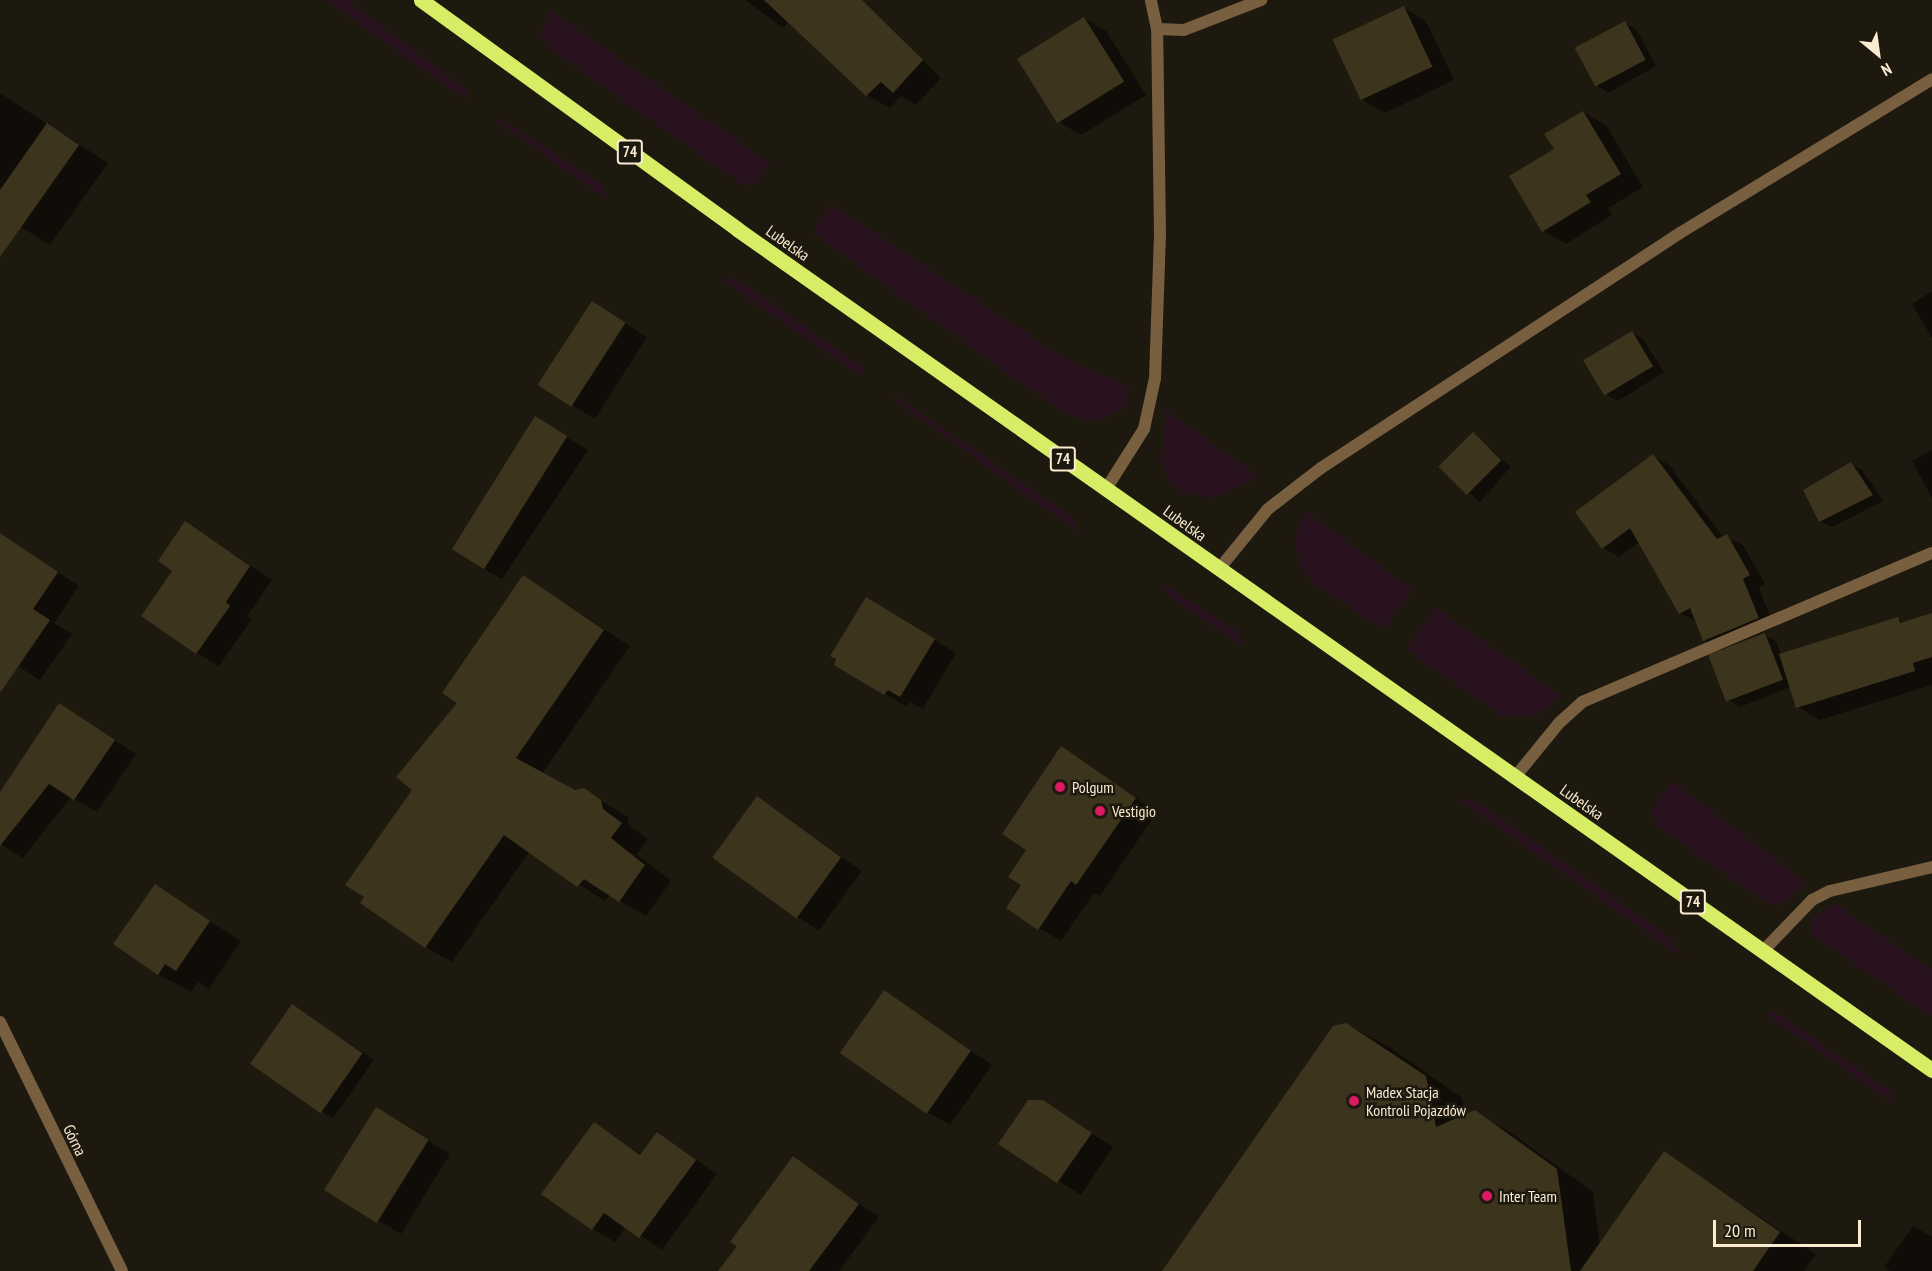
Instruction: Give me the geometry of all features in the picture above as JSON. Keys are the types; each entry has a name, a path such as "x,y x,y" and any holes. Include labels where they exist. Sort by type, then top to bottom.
{"main road":[{"name":"Lubelska","path":"421,0 1106,489 1932,1070"}],"street":[{"path":"1106,489 1144,429 1155,378 1160,235 1157,29 1151,0"},
{"path":"1157,29 1192,28 1261,0"},
{"path":"1219,569 1268,509 1321,468 1680,233 1932,79"},
{"path":"1515,777 1559,723 1582,702 1932,553"},
{"path":"1763,951 1812,900 1830,891 1932,867"},
{"name":"Górna","path":"0,1022 122,1271"}],"shaded area":[{"path":"325,0 347,0 467,90 466,100"},
{"path":"550,10 771,164 759,181 751,186 740,183 547,47 540,33"},
{"path":"500,118 602,185 608,200 495,121"},
{"path":"831,204 1069,361 1131,387 1124,408 1102,420 1086,421 1064,412 1008,374 813,233"},
{"path":"735,277 861,366 863,378 723,281"},
{"path":"896,396 1072,517 1082,535 891,398"},
{"path":"1166,410 1260,477 1214,498 1183,493 1169,481 1161,465"},
{"path":"1305,511 1413,590 1383,630 1313,582 1300,565 1294,541"},
{"path":"1164,585 1239,632 1242,647 1159,588"},
{"path":"1435,607 1561,696 1536,716 1503,717 1406,649"},
{"path":"1672,781 1806,883 1779,906 1767,904 1656,825 1651,811"},
{"path":"1456,798 1477,801 1673,940 1682,957"},
{"path":"1835,904 1932,970 1932,1017 1812,935 1810,927 1815,916"},
{"path":"1775,1012 1890,1091 1893,1103 1767,1015"}],"building":[{"path":"764,0 862,0 923,60 893,93 881,82 866,96"},
{"path":"1404,6 1432,67 1361,100 1332,39"},
{"path":"1084,17 1124,81 1057,123 1017,59"},
{"path":"1625,21 1646,60 1595,87 1575,48"},
{"path":"1583,111 1621,174 1586,195 1591,202 1542,232 1509,176 1554,149 1544,134"},
{"path":"47,123 79,145 0,257 0,190"},
{"path":"592,301 626,323 571,407 538,385"},
{"path":"1632,331 1653,366 1604,396 1583,360"},
{"path":"535,416 567,436 484,569 452,549"},
{"path":"1473,432 1501,460 1467,495 1438,467"},
{"path":"1653,454 1717,539 1727,534 1750,575 1743,579 1759,618 1703,641 1690,608 1679,614 1630,528 1602,549 1575,512"},
{"path":"1851,462 1873,495 1819,522 1803,490"},
{"path":"185,521 250,566 226,602 230,606 196,654 141,616 172,571 158,561"},
{"path":"0,533 58,572 33,609 50,620 0,693"},
{"path":"523,575 604,630 516,758 575,790 584,788 601,800 603,809 622,823 611,838 645,865 619,902 584,879 577,887 504,835 425,948 360,903 364,897 345,885 412,790 396,777 457,703 442,693"},
{"path":"866,597 935,639 900,697 888,690 884,695 834,665 836,659 830,656"},
{"path":"1932,613 1932,657 1913,663 1915,671 1796,708 1779,654 1898,617 1900,623"},
{"path":"1765,633 1783,680 1726,702 1708,655"},
{"path":"59,703 115,740 74,800 49,784 0,846 0,792"},
{"path":"1061,746 1136,798 1076,885 1071,881 1038,930 1006,908 1021,885 1008,877 1026,850 1002,834"},
{"path":"757,796 841,857 796,919 712,857"},
{"path":"155,884 210,921 176,971 165,964 158,975 113,944"},
{"path":"884,990 971,1051 927,1114 840,1053"},
{"path":"292,1004 362,1053 321,1113 250,1064"},
{"path":"1346,1023 1426,1076 1436,1127 1475,1110 1557,1169 1571,1271 1162,1271 1333,1026"},
{"path":"1028,1100 1043,1100 1092,1133 1057,1183 998,1144"},
{"path":"376,1107 429,1140 377,1223 324,1190"},
{"path":"594,1122 640,1155 657,1132 696,1160 639,1238 604,1213 592,1230 541,1194"},
{"path":"1664,1151 1780,1232 1753,1271 1580,1271"},
{"path":"793,1156 859,1204 809,1271 718,1271 737,1246 730,1242"}],"place":[{"name":"Polgum","path":"1060,787"},
{"name":"Vestigio","path":"1100,811"},
{"name":"Madex Stacja Kontroli Pojazdów","path":"1354,1101"},
{"name":"Inter Team","path":"1487,1196"}]}
